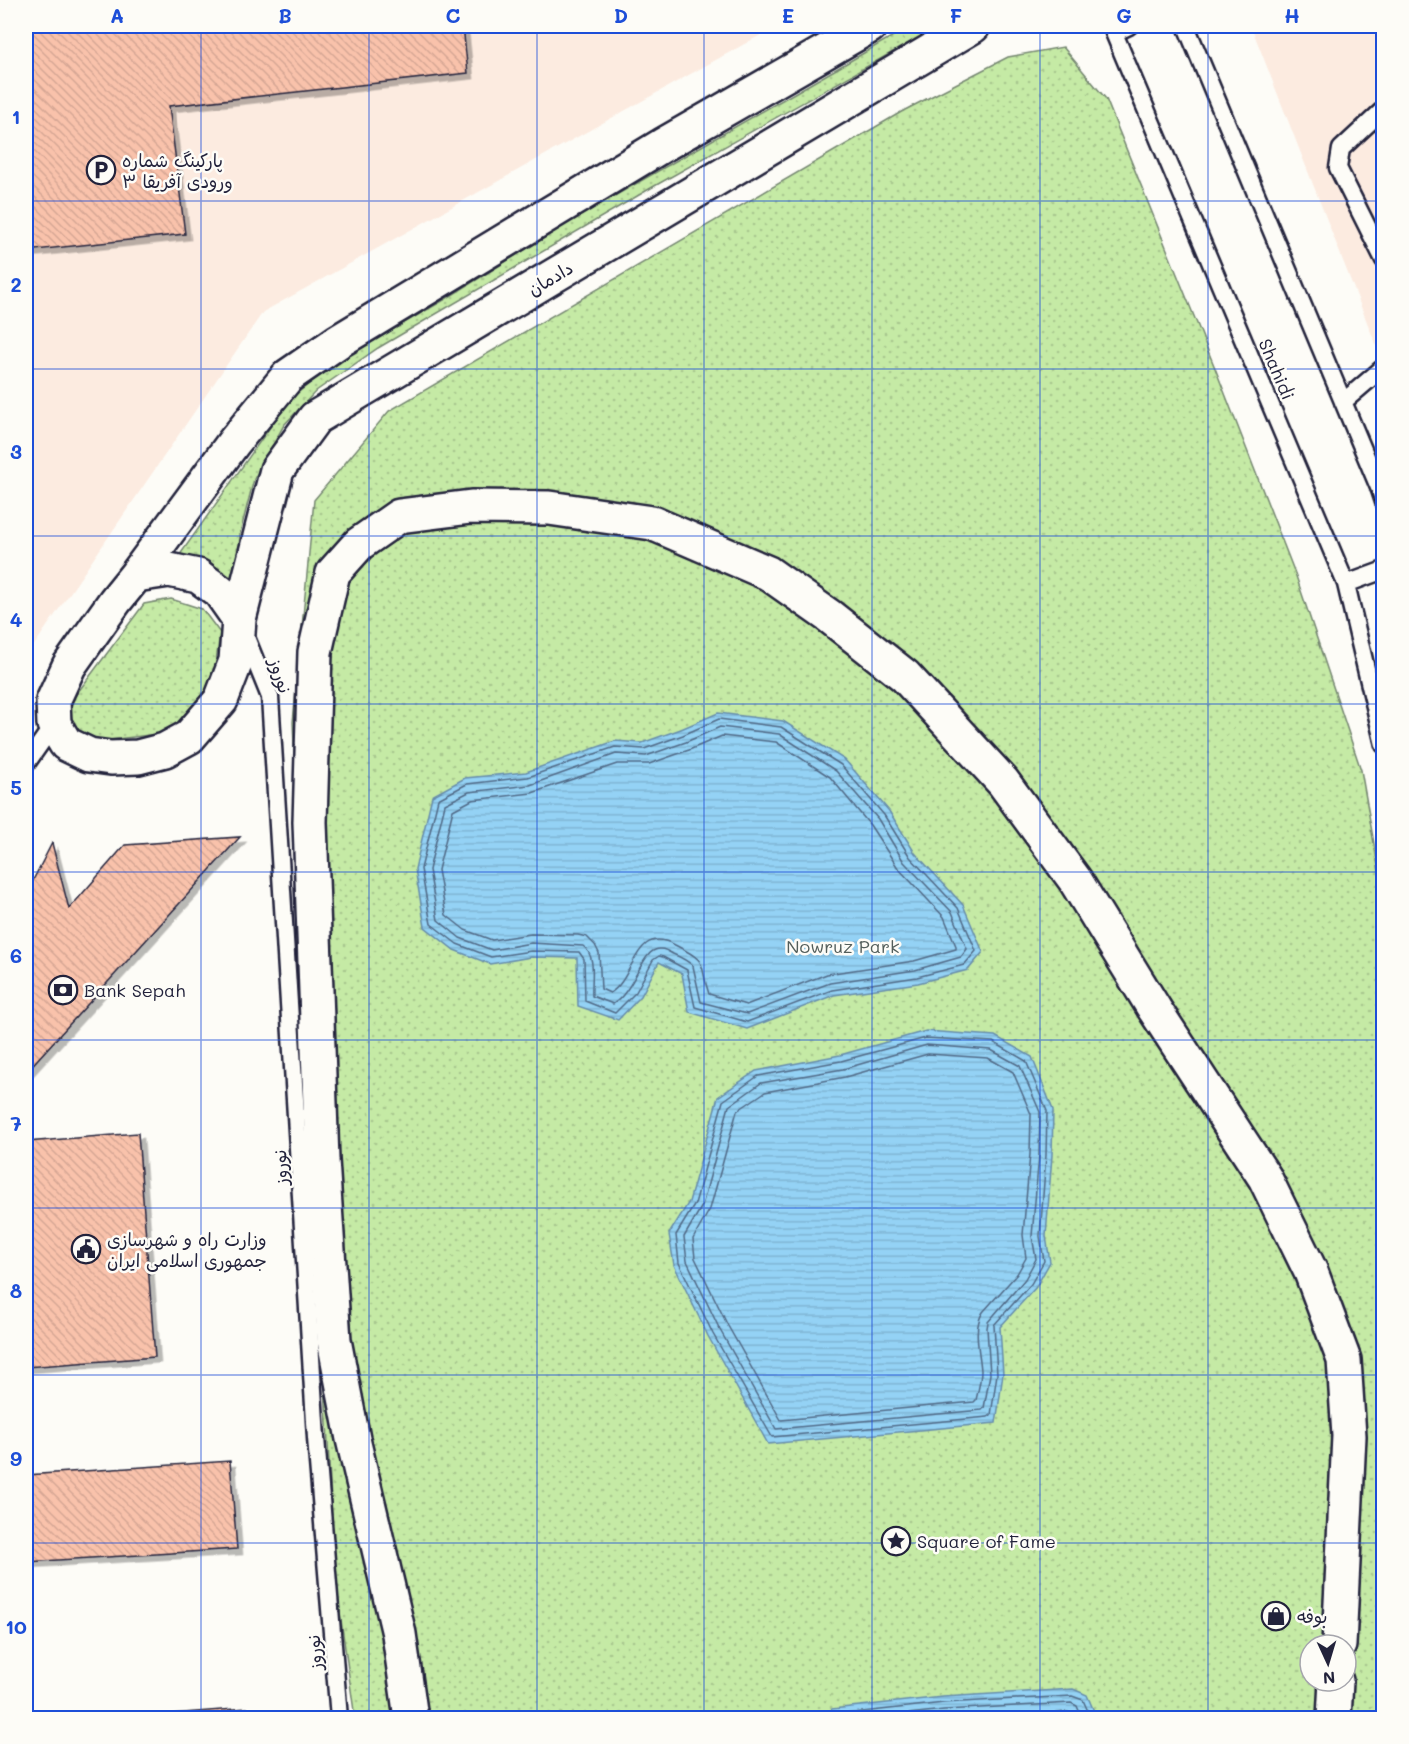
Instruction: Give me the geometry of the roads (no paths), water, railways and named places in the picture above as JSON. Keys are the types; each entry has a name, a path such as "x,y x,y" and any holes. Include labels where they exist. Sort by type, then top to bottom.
{"street":[{"path":"136,575 169,570 198,576 220,592 238,619 236,661 221,700 189,737 165,750 138,757 111,758 89,755 66,744 54,724 53,701 69,666 115,601 234,442 288,376 339,341 643,158 870,26"},
{"name":"دادمان","path":"238,619 277,470 315,418 974,26"},
{"path":"411,1719 399,1634 353,1439 334,1340 322,1160 310,822 315,652 333,573 359,544 399,516 471,507 549,508 652,523 768,573 829,616 905,676 1003,782 1075,880 1155,1010 1264,1178 1311,1272 1344,1360 1349,1436 1340,1633"},
{"path":"1334,1719 1335,1693"}],"lane":[{"name":"Shahidi","path":"1129,26 1114,33 1346,584 1383,745"},
{"path":"1186,26 1380,490 1383,502"},
{"path":"1383,109 1341,149 1338,168 1383,260"},
{"path":"1343,402 1383,367"},
{"path":"1346,584 1383,570"},
{"name":"نوروز","path":"238,619 270,697 316,1438 339,1719"},
{"path":"26,764 54,724"}],"water":[{"path":"718,713 783,721 845,760 889,811 915,853 963,905 983,952 968,970 918,983 834,995 747,1029 689,1012 682,974 659,962 641,996 618,1020 578,1006 577,958 531,957 490,964 454,950 425,927 415,869 432,796 465,778 526,772 615,741 642,743"},
{"path":"926,1031 995,1036 1032,1057 1053,1110 1046,1236 1050,1262 1036,1287 1000,1327 1003,1374 996,1423 768,1444 708,1336 674,1265 669,1234 689,1202 718,1097 756,1071 840,1055"},
{"path":"1073,1689 1087,1695 1097,1718 822,1718 832,1709 943,1697"}],"place":[{"name":"پارکینگ شماره ۳ ورودی آفریقا","path":"101,170"},
{"name":"Bank Sepah","path":"63,990"},
{"name":"وزارت راه و شهرسازی جمهوری اسلامی ایران","path":"86,1249"},
{"name":"Square of Fame","path":"896,1541"},
{"name":"بوفه","path":"1276,1616"}],"park label":[{"name":"Nowruz Park","path":"843,946"}]}
